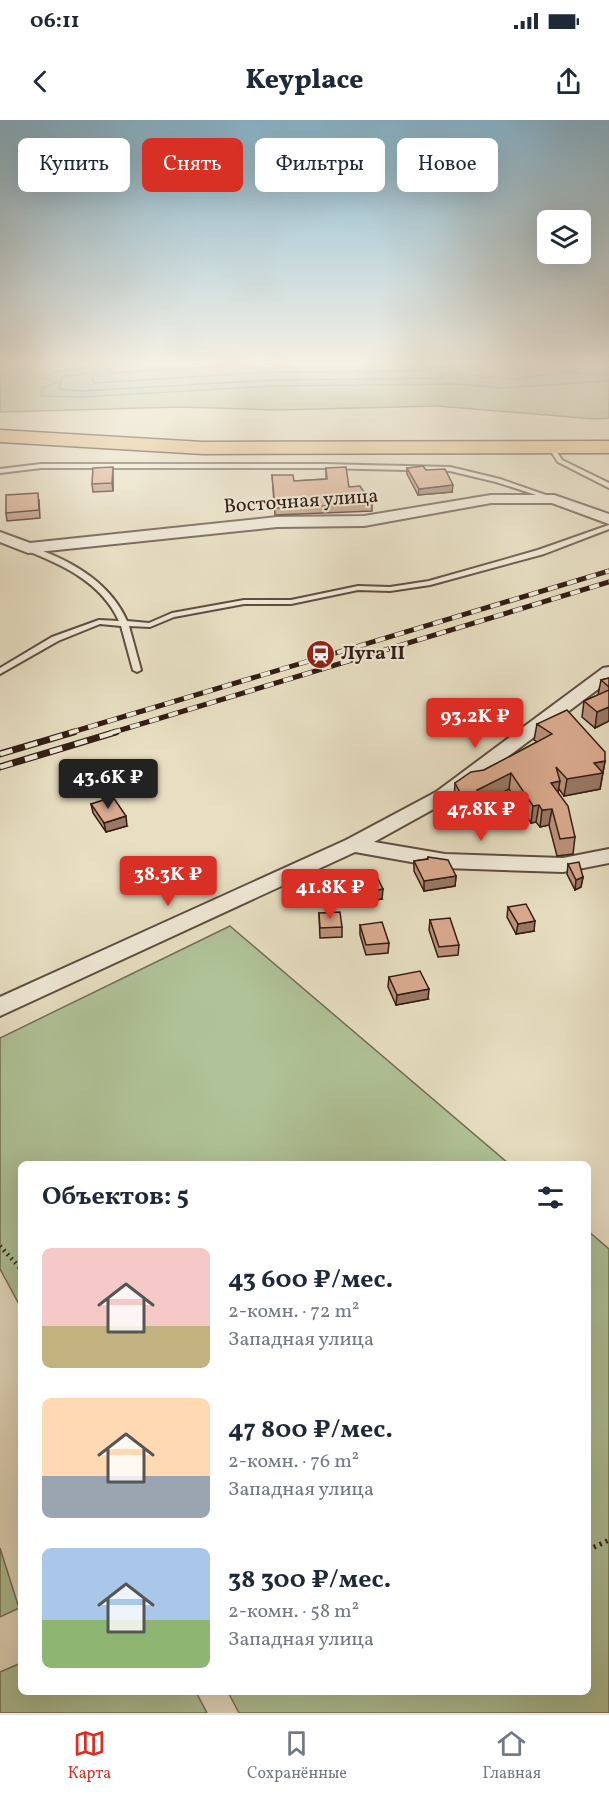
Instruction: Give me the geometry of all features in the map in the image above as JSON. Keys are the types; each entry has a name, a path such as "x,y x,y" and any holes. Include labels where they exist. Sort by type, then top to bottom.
{"main road":[{"path":"57,439 203,448 609,447"}],"street":[{"name":"Восточная улица","path":"28,548 277,522 364,521 491,499 554,499 609,519"},
{"path":"0,537 28,548"},
{"path":"0,1007 353,845 443,796 609,672"},
{"path":"353,845 445,861 563,865 609,856"}],"lane":[{"path":"551,447 560,461 609,486"},
{"path":"0,471 41,466 321,466 450,469 498,480 554,499"},
{"path":"0,671 55,639 99,622 150,625 172,615 244,602 291,602 358,588 390,589 430,583 541,552 609,527"},
{"path":"28,548 69,565 103,590 124,622 137,670"}],"path":[{"path":"0,1245 18,1266"},
{"path":"591,1549 609,1540"}],"shaded area":[{"path":"230,926 505,1161 18,1161 18,1302 0,1269 0,1038"},
{"path":"591,1234 609,1249 609,1713 239,1713 230,1695 591,1695"},
{"path":"0,1548 18,1608 0,1617"},
{"path":"18,1664 18,1695 198,1695 207,1713 0,1713 0,1672"}],"building":[{"path":"423,466 426,470 445,469 453,485 419,489 407,468"},
{"path":"113,467 112,483 92,484 93,468"},
{"path":"346,467 349,487 360,486 372,504 275,508 272,475 293,475 294,481 327,479 326,468"},
{"path":"38,493 39,510 6,513 6,495"},
{"path":"609,678 609,687 601,680"},
{"path":"609,690 609,707 597,712 584,701"},
{"path":"567,710 605,752 605,761 594,763 603,773 567,779 556,767 560,781 551,783 568,806 575,837 560,839 552,809 542,810 539,805 533,806 511,773 477,790 484,802 466,804 455,783 471,772 484,770 552,734 537,724"},
{"path":"113,797 126,816 104,823 91,804"},
{"path":"428,857 448,860 456,876 424,881 414,861 428,859"},
{"path":"579,862 583,877 576,880 568,864"},
{"path":"376,875 383,889 362,893 357,878"},
{"path":"526,904 535,921 518,924 508,907"},
{"path":"340,912 342,927 320,928 319,913"},
{"path":"450,918 459,945 439,947 430,920"},
{"path":"382,922 389,943 366,945 360,925"},
{"path":"420,971 429,989 397,995 389,977"}],"railway":[{"path":"69,733 609,571"},
{"path":"111,733 609,582"},
{"path":"0,754 74,732"},
{"path":"0,767 116,732"}],"place":[{"name":"Луга II","path":"320,654"}]}
